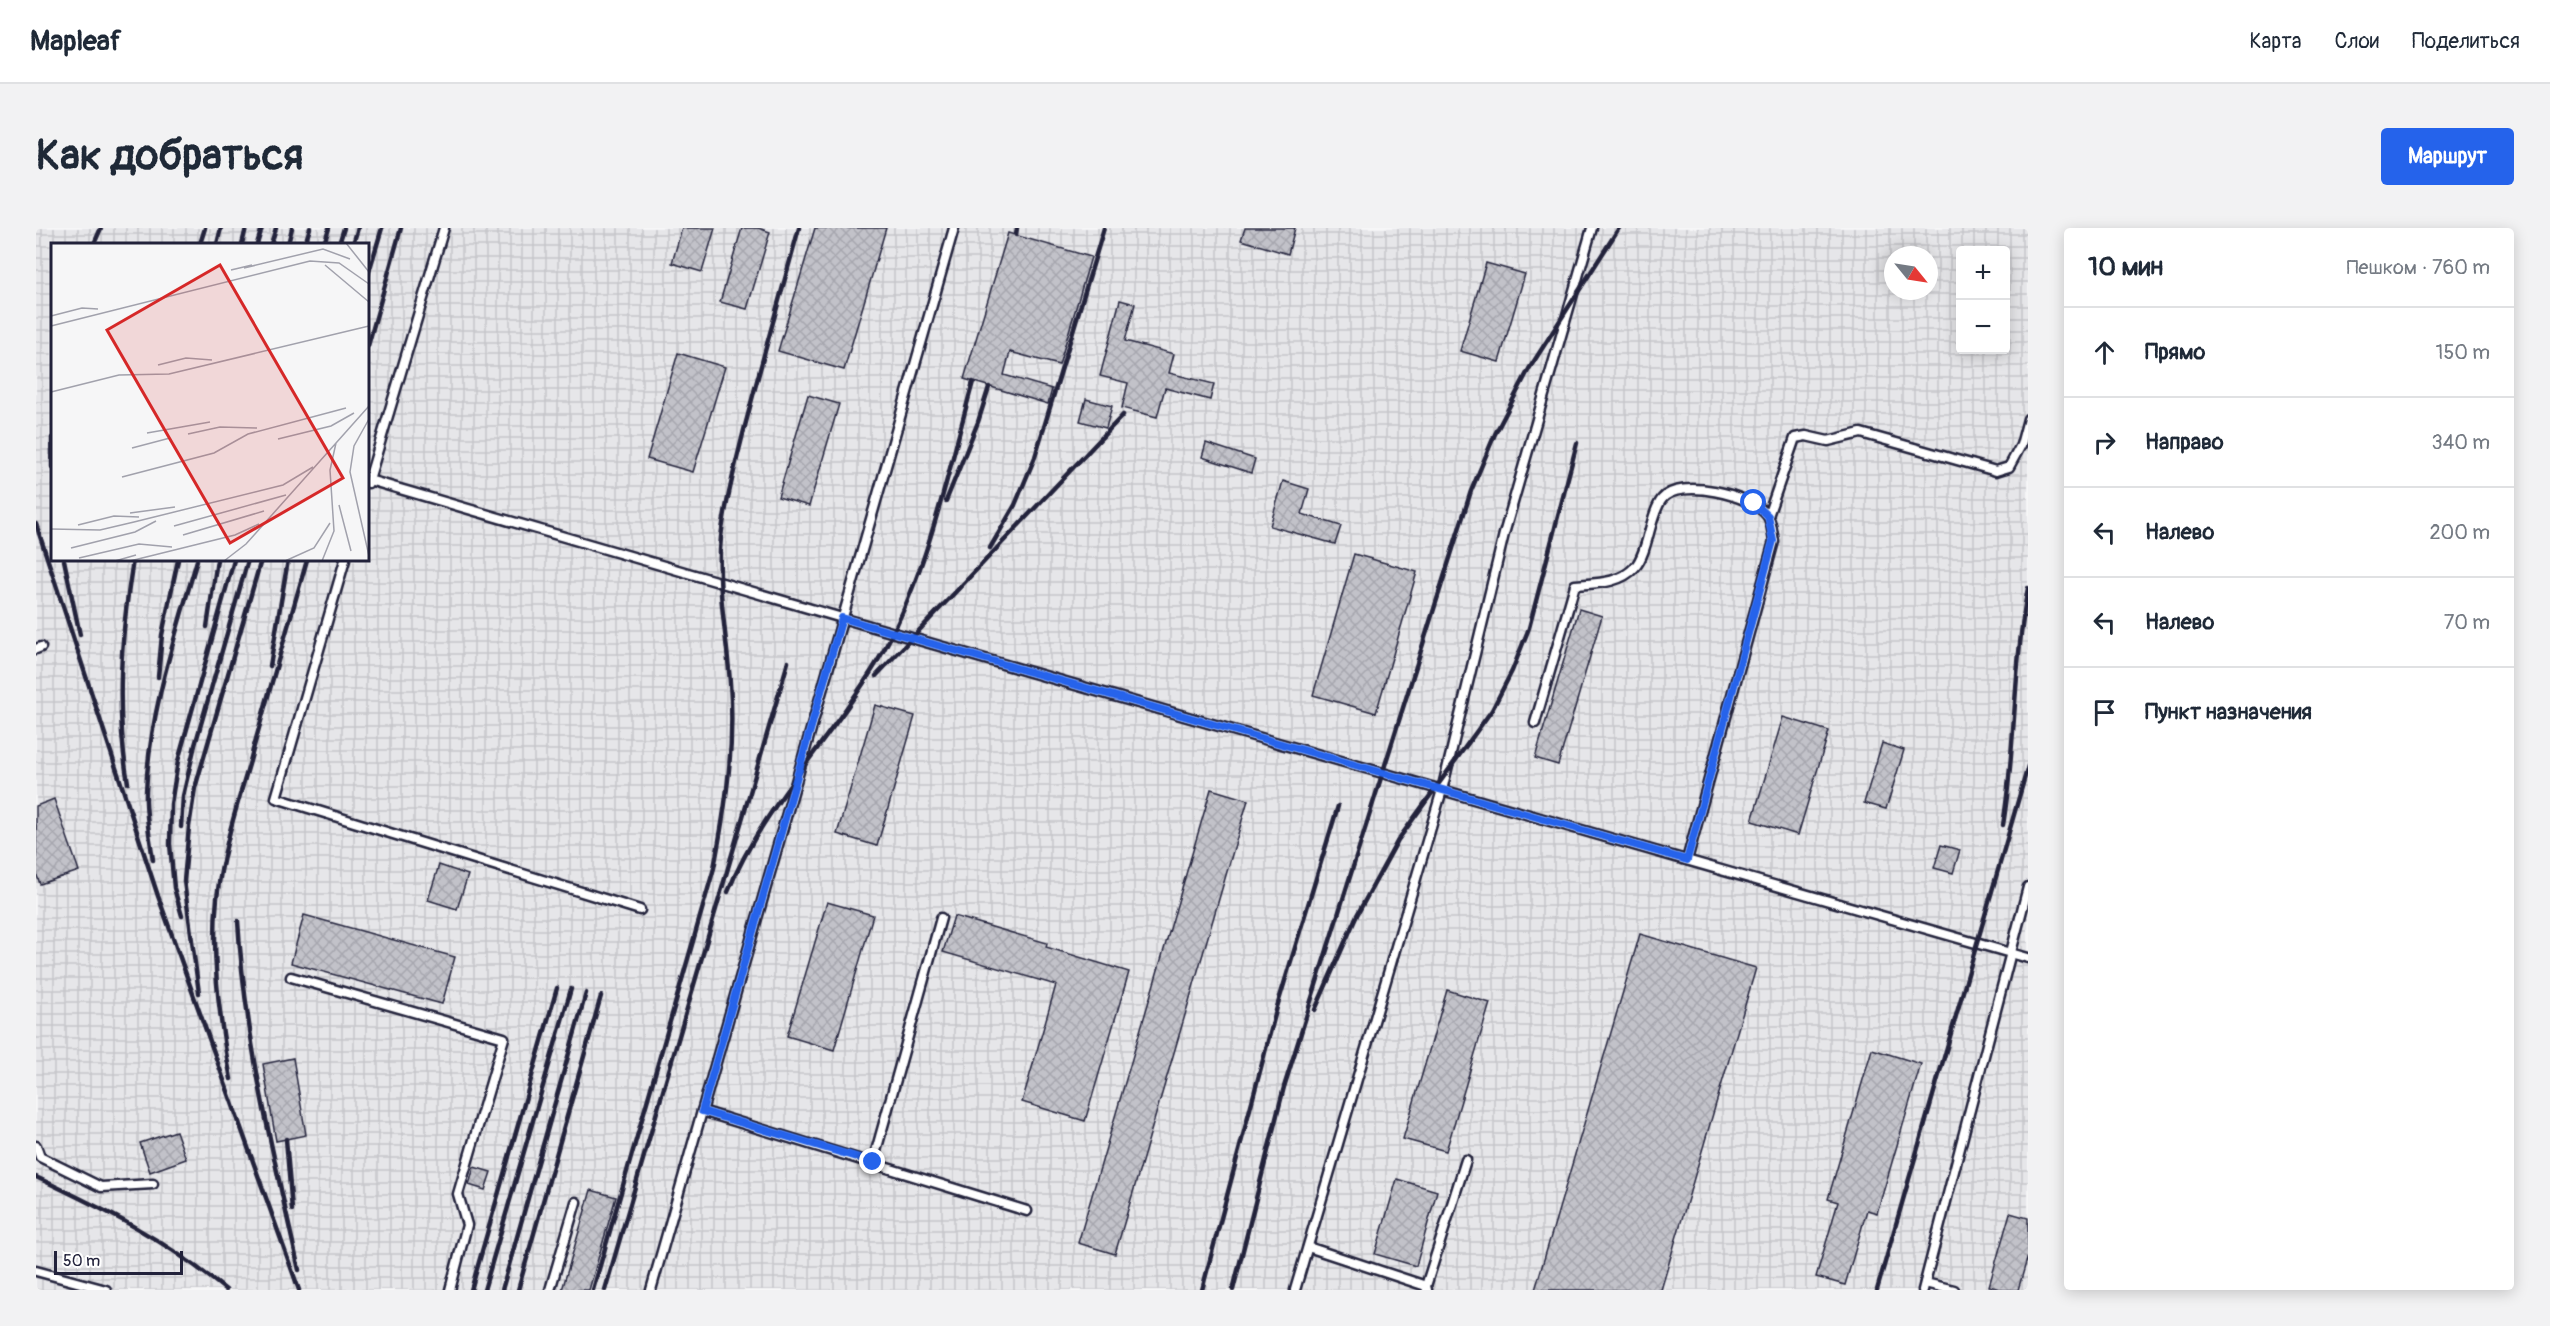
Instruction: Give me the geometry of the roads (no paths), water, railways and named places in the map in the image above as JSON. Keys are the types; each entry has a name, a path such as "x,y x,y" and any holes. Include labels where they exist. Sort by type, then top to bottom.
{"lane":[{"path":"369,479 444,228"},
{"path":"651,1290 954,228"},
{"path":"1296,1290 1442,790 1504,534 1592,228"},
{"path":"1687,860 1773,541 1768,516 1795,438 1806,436 1828,441 1861,433 1996,471 2009,467 2021,445 2028,419"},
{"path":"369,482 2028,958"},
{"path":"1535,723 1575,585 1618,580 1636,566 1661,499 1675,490 1700,488 1754,503 1768,516"},
{"path":"345,561 276,798 640,910"},
{"path":"1954,1290 1924,1286 2028,887"},
{"path":"873,1162 941,918"},
{"path":"291,977 504,1038 458,1194 467,1225 450,1290"},
{"path":"702,1111 1027,1211"},
{"path":"36,1146 40,1157 101,1187 153,1184"},
{"path":"1308,1247 1427,1288 1466,1160"},
{"path":"550,1290 576,1202"},
{"path":"36,1271 106,1290"}],"railway":[{"path":"94,243 101,228"},
{"path":"200,243 205,228"},
{"path":"217,243 221,228"},
{"path":"242,243 246,228"},
{"path":"257,243 262,228"},
{"path":"271,243 276,228"},
{"path":"288,243 292,228"},
{"path":"305,243 310,228"},
{"path":"324,243 329,228"},
{"path":"339,243 344,228"},
{"path":"353,243 358,228"},
{"path":"369,272 382,228"},
{"path":"369,342 401,228"},
{"path":"593,1290 714,868 726,799 731,730 730,683 720,573 721,537 728,495 745,426 799,228"},
{"path":"1016,235 1017,228"},
{"path":"990,548 1015,505 1035,457 1104,228"},
{"path":"1233,1290 1284,1087 1471,491 1495,434 1529,369 1619,228"},
{"path":"728,892 758,832 859,690 894,630 909,596 934,525 973,382"},
{"path":"946,501 978,422 989,387"},
{"path":"876,676 1123,415"},
{"path":"1315,1010 1357,915 1398,840 1492,710 1512,671 1529,628 1577,443"},
{"path":"36,524 158,896 299,1290"},
{"path":"64,561 80,635"},
{"path":"128,783 122,727 121,672 125,616 133,561"},
{"path":"158,677 162,635 178,561"},
{"path":"153,860 146,800 152,733 172,645 197,561"},
{"path":"207,627 217,561"},
{"path":"182,916 174,888 170,844 171,804 178,761 234,561"},
{"path":"181,827 183,796 195,745 248,561"},
{"path":"199,993 184,881 189,827 195,788 261,561"},
{"path":"270,666 288,561"},
{"path":"231,1079 223,1036 216,966 215,920 219,881 235,812 307,561"},
{"path":"2003,825 2023,617 2028,588"},
{"path":"605,1290 788,662"},
{"path":"1877,1290 2028,766"},
{"path":"1202,1290 1277,1007 1338,806"},
{"path":"238,921 254,1053 270,1140 299,1270"},
{"path":"471,1290 557,988"},
{"path":"484,1290 571,989"},
{"path":"502,1290 586,993"},
{"path":"518,1290 601,996"},
{"path":"286,1139 292,1210"},
{"path":"36,1177 135,1227 181,1256 226,1290"}]}
